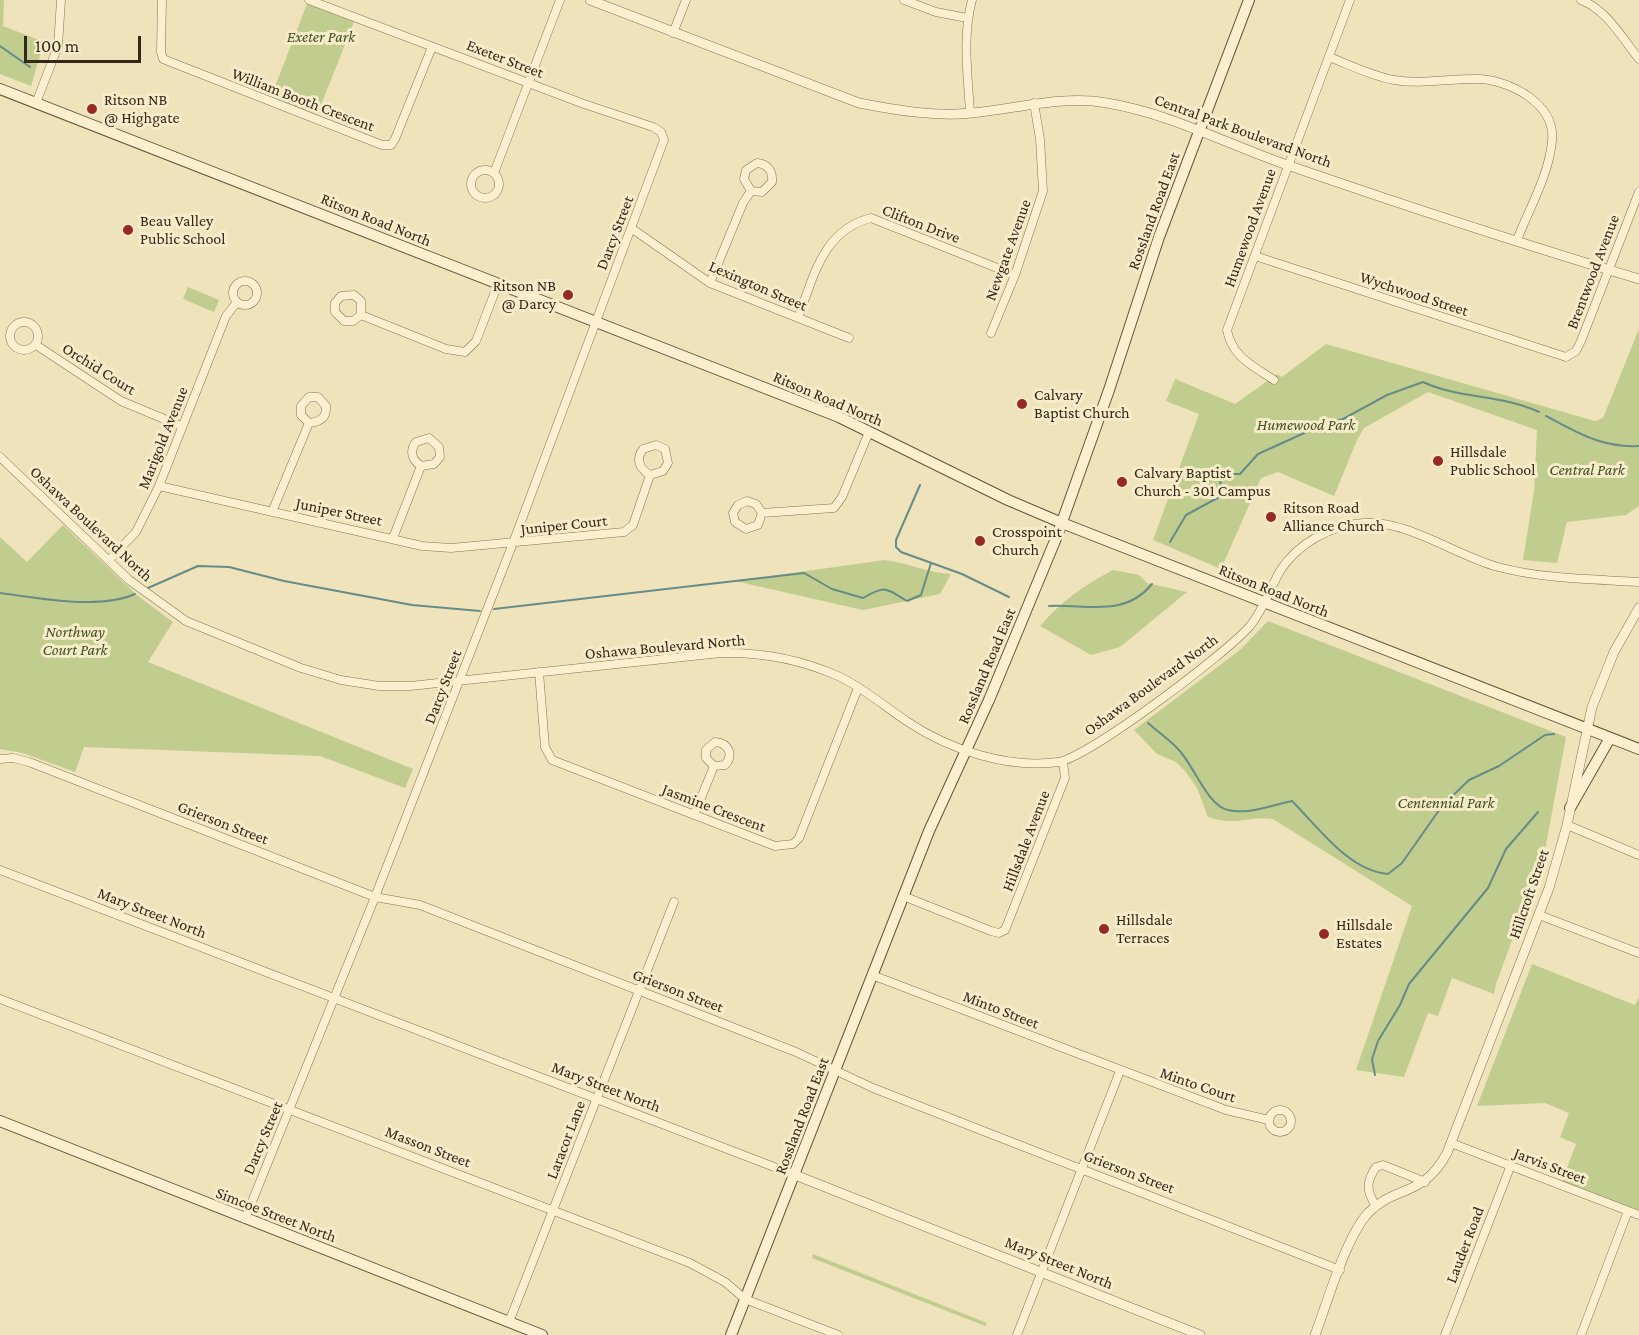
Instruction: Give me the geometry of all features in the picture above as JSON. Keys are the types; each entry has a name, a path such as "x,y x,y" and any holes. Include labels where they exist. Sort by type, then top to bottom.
{"main road":[{"name":"Rossland Road East","path":"731,1335 903,896 1014,642 1062,523 1159,237 1249,0"},
{"name":"Ritson Road North","path":"0,89 596,321 824,414 839,417 1008,500 1062,523 1639,749"},
{"path":"1570,808 1610,738"},
{"name":"Simcoe Street North","path":"0,1121 542,1335"}],"street":[{"path":"36,103 58,46 61,0"},
{"name":"William Booth Crescent","path":"162,0 161,51 164,59 382,146 391,145 395,139 432,47"},
{"name":"Exeter Street","path":"309,0 661,132 664,140 657,161"},
{"path":"494,173 560,0"},
{"name":"Central Park Boulevard North","path":"590,0 859,103 901,112 970,113 1034,103 1103,102 1145,111 1200,129 1287,165 1639,279"},
{"path":"673,33 686,0"},
{"path":"904,0 936,12 967,18"},
{"path":"970,113 967,18 972,0"},
{"name":"Humewood Avenue","path":"1274,380 1237,355 1229,343 1227,330 1350,0"},
{"path":"1581,0 1592,4 1605,15 1639,59"},
{"path":"1329,57 1392,80 1486,80 1523,93 1536,102 1547,114 1553,141 1541,180 1517,240"},
{"name":"Newgate Avenue","path":"992,333 1015,275 1043,191 1040,139 1034,103"},
{"name":"Darcy Street","path":"244,1219 375,897 513,543 657,161"},
{"path":"710,283 743,202 751,191"},
{"name":"Brentwood Avenue","path":"1566,357 1576,351 1581,341 1639,192"},
{"name":"Clifton Drive","path":"798,318 824,250 854,222 871,218 1015,275"},
{"name":"Lexington Street","path":"631,228 710,283 849,338"},
{"name":"Wychwood Street","path":"1255,256 1566,357"},
{"path":"361,315 453,351 465,352 476,341 498,284"},
{"name":"Marigold Avenue","path":"109,560 136,532 159,486 226,316 237,302"},
{"name":"Orchid Court","path":"36,345 121,401 181,426"},
{"path":"272,512 309,423"},
{"path":"762,513 834,508 842,497 869,432"},
{"name":"Juniper Court","path":"656,445 665,450 668,463 663,471 650,475 641,468 639,459 643,449 656,445"},
{"name":"Oshawa Boulevard North","path":"0,457 142,591 186,621 301,668 340,680 379,686 410,686 721,653 751,652 779,656 817,667 858,688 913,726 967,749 1020,765 1063,762 1122,726 1223,652 1250,626 1282,568 1316,536 1339,527 1365,523 1385,524 1494,566 1522,573 1639,582"},
{"path":"393,538 421,466"},
{"name":"Juniper Court","path":"513,543 630,530 650,475"},
{"name":"Juniper Street","path":"159,486 422,546 451,548 513,543"},
{"name":"Hillcroft Street","path":"1315,1335 1357,1229 1376,1206 1425,1182 1443,1160 1451,1143 1539,915 1567,825 1587,729 1614,652 1639,608"},
{"name":"Jasmine Crescent","path":"538,672 545,747 552,760 775,846 793,844 802,829 858,688"},
{"name":"Grierson Street","path":"0,759 13,758 29,762 375,897 420,905 796,1052 835,1071 1340,1270"},
{"name":"Hillsdale Avenue","path":"903,896 991,931 999,933 1005,930 1065,778 1063,762"},
{"path":"694,815 714,766"},
{"path":"1567,825 1639,855"},
{"name":"Mary Street North","path":"0,870 795,1175 1200,1335"},
{"name":"Laracor Lane","path":"509,1322 674,902"},
{"path":"1539,915 1639,952"},
{"name":"Minto Street","path":"872,975 1120,1071"},
{"name":"Masson Street","path":"0,999 554,1209 690,1263 725,1282 745,1299 838,1335"},
{"path":"1017,1335 1120,1071"},
{"name":"Minto Court","path":"1120,1071 1226,1110 1269,1120"},
{"name":"Jarvis Street","path":"1451,1143 1639,1215"},
{"path":"1376,1206 1367,1193 1367,1187 1376,1167 1383,1165 1425,1182"},
{"name":"Lauder Road","path":"1445,1335 1511,1165"},
{"path":"1581,1335 1628,1211"}],"green space":[{"path":"0,0 4,0 3,26 44,42 31,86 0,74"},
{"name":"Exeter Park","path":"307,4 354,22 317,115 271,97"},
{"path":"188,287 219,300 214,312 183,299"},
{"name":"Humewood Park","path":"1639,329 1639,506 1626,515 1567,522 1557,563 1523,560 1534,491 1537,430 1428,392 1364,428 1334,496 1278,472 1261,478 1221,569 1153,540 1199,414 1166,401 1175,379 1235,404 1277,374 1282,377 1326,344 1595,421 1603,418"},
{"name":"Northway Court Park","path":"63,525 138,596 173,622 148,662 413,769 405,788 320,756 84,747 75,772 23,753 0,749 0,537 27,562"},
{"path":"885,560 951,574 940,594 863,610 735,581"},
{"path":"1113,570 1139,575 1147,583 1187,592 1120,647 1091,655 1040,626 1074,594"},
{"name":"Centennial Park","path":"1268,621 1566,737 1545,850 1494,994 1452,978 1438,1016 1428,1013 1404,1077 1356,1070 1412,906 1273,819 1227,821 1208,817 1197,788 1185,771 1176,762 1157,754 1134,730 1240,650"},
{"path":"1532,964 1635,1005 1639,997 1639,1216 1561,1184 1576,1144 1560,1137 1569,1113 1545,1103 1477,1106"},
{"path":"813,1254 987,1323 985,1326 812,1258"}],"waterway":[{"path":"0,46 30,67"},
{"path":"1170,542 1186,515 1223,495 1220,480 1230,474 1240,474 1258,454 1324,424 1343,419 1387,395 1423,382 1451,391 1509,402 1539,412"},
{"path":"1546,416 1602,442 1613,445 1639,446"},
{"path":"920,485 896,540 896,547 901,552 962,574 1009,597"},
{"path":"494,609 804,573 832,589 863,598 876,591 885,590 907,601 921,595 931,563"},
{"path":"148,588 198,566 229,567 284,581 412,605 480,611"},
{"path":"1049,606 1105,607 1117,605 1130,602 1152,584"},
{"path":"0,593 50,600 87,602 120,599 135,594"},
{"path":"1148,723 1179,750 1207,793 1220,807 1244,811 1292,801 1347,856 1360,865 1388,874 1402,863 1442,806 1469,780 1499,766 1545,735 1554,734"},
{"path":"1375,1075 1372,1059 1378,1041 1400,1005 1409,984 1488,888 1506,849 1538,812"}],"place":[{"name":"Ritson NB @ Highgate","path":"92,109"},
{"name":"Beau Valley Public School","path":"128,230"},
{"name":"Ritson NB @ Darcy","path":"568,295"},
{"name":"Calvary Baptist Church","path":"1022,404"},
{"name":"Hillsdale Public School","path":"1438,461"},
{"name":"Calvary Baptist Church - 301 Campus","path":"1122,482"},
{"name":"Ritson Road Alliance Church","path":"1271,517"},
{"name":"Crosspoint Church","path":"980,541"},
{"name":"Hillsdale Terraces","path":"1104,929"},
{"name":"Hillsdale Estates","path":"1324,934"}],"park label":[{"name":"Central Park","path":"1587,470"}]}
